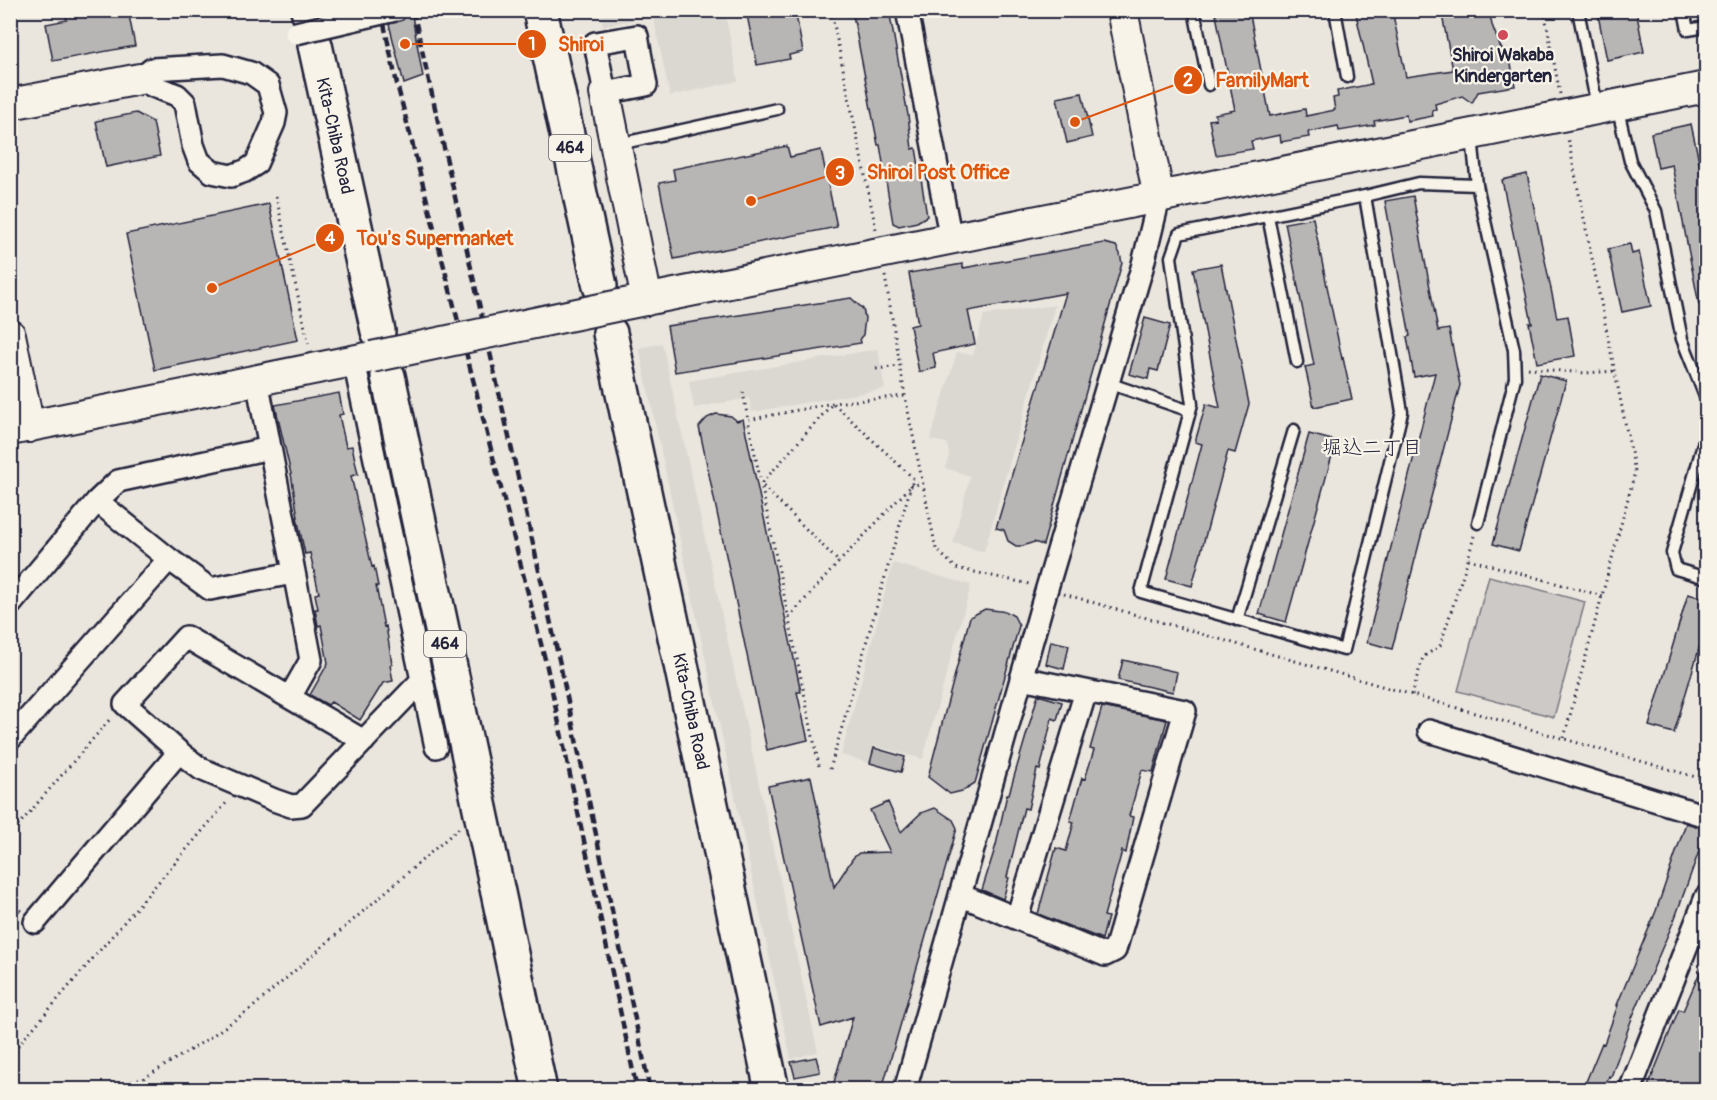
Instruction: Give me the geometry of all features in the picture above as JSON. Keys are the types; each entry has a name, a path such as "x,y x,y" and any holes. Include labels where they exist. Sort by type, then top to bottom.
{"highway":[{"name":"Kita-Chiba Road","path":"540,10 619,306 772,1089"},
{"name":"Kita-Chiba Road","path":"307,26 373,356 540,1089"}],"street":[{"path":"307,26 395,10"},
{"path":"907,10 951,240"},
{"path":"905,1089 1021,678 1142,268 1159,198 1122,10"},
{"path":"10,104 140,79 152,69 223,64 251,73 268,85 276,113 256,164 231,176 212,172 199,161 193,145 184,103 177,95 140,79"},
{"path":"184,103 196,67"},
{"path":"10,335 20,428 1707,87"},
{"path":"605,93 615,144 619,306"},
{"path":"373,356 422,680 436,747"},
{"path":"257,380 310,660 290,697"},
{"path":"10,605 97,501 118,481 270,448"},
{"path":"97,501 169,560 210,589 293,573"},
{"path":"10,739 169,560"},
{"path":"364,741 186,637 125,704 178,752 201,769 240,787 291,806 302,805 364,741 422,680"},
{"path":"960,895 1105,955 1115,950 1185,711 1021,678"},
{"path":"1017,918 1086,691"},
{"path":"1429,731 1707,816"},
{"path":"35,922 178,752"},
{"path":"1630,1089 1707,897"}],"lane":[{"path":"1194,10 1209,86"},
{"path":"1335,10 1347,77"},
{"path":"1578,10 1607,107 1630,161 1656,211 1682,339 1707,399"},
{"path":"1684,10 1688,30 1707,27"},
{"path":"615,144 777,109"},
{"path":"1472,134 1477,185 1514,350 1515,368 1515,378 1478,523"},
{"path":"1365,196 1402,411 1344,650 1141,592 1192,404 1171,257 1179,234 1419,183 1477,185"},
{"path":"1268,216 1297,362"},
{"path":"1108,383 1190,411"},
{"path":"1237,620 1294,429"},
{"path":"1707,434 1672,553 1676,569 1707,578"}],"path":[{"path":"831,10 878,239"},
{"path":"1544,10 1635,472 1564,738"},
{"path":"276,196 310,353"},
{"path":"884,271 905,396 936,549 956,568 1037,586"},
{"path":"876,369 900,366"},
{"path":"1515,368 1585,373 1616,371"},
{"path":"743,392 819,766"},
{"path":"747,420 833,403 905,396"},
{"path":"761,484 833,403"},
{"path":"830,769 914,480 833,403"},
{"path":"789,617 911,486 923,483"},
{"path":"761,484 839,562"},
{"path":"1412,695 1423,657 1440,646 1478,523"},
{"path":"1468,559 1603,596"},
{"path":"1059,593 1707,780"},
{"path":"10,835 125,704"},
{"path":"10,1055 240,787"},
{"path":"104,1089 143,1078 203,1042 252,1008 460,827"}],"shaded area":[{"path":"600,11 725,11 738,81 670,96 653,16 603,26"},
{"path":"1055,305 984,552 953,543 970,476 945,468 949,455 947,443 930,440 957,352 973,355 984,315"},
{"path":"662,343 818,1052 791,1059 639,348"},
{"path":"878,349 885,389 752,412 749,398 694,408 689,381"},
{"path":"893,563 971,585 923,759 874,746 869,763 841,755"},
{"path":"1489,576 1585,602 1554,717 1458,691"}],"building":[{"path":"81,10 128,10 135,46 53,61 46,24 67,20 65,13"},
{"path":"407,10 411,10 423,77 404,84 389,24 403,20"},
{"path":"746,10 795,10 803,52 789,55 790,59 757,65"},
{"path":"852,10 889,10 912,149 916,148 927,216 917,222 899,226 893,223 880,145 878,145"},
{"path":"1215,10 1249,10 1270,116 1305,109 1306,116 1335,110 1333,98 1338,97 1337,91 1372,84 1355,10 1392,10 1406,77 1453,70 1441,10 1489,10 1500,46 1511,64 1515,86 1478,92 1472,103 1462,96 1435,104 1436,109 1432,110 1433,116 1407,121 1406,115 1374,121 1375,125 1339,131 1338,126 1308,132 1309,137 1281,142 1280,135 1251,141 1253,149 1216,155 1209,120 1216,119 1215,114 1235,110"},
{"path":"1597,10 1636,10 1644,52 1607,60"},
{"path":"1082,93 1092,137 1067,143 1057,98"},
{"path":"136,113 153,122 160,156 106,167 96,121"},
{"path":"1691,124 1707,198 1707,304 1699,305 1672,165 1658,168 1651,133"},
{"path":"787,146 790,157 821,150 837,227 674,259 659,183 675,180 673,169"},
{"path":"1527,174 1557,318 1568,316 1575,356 1537,363 1529,323 1532,323 1502,180"},
{"path":"1413,196 1438,331 1449,329 1460,385 1392,649 1367,642 1435,373 1414,377 1407,337 1410,336 1385,201"},
{"path":"269,204 298,340 155,370 126,234"},
{"path":"1313,218 1352,399 1314,407 1305,367 1314,365 1285,223"},
{"path":"1104,243 1116,246 1122,263 1043,545 1034,542 1016,546 1008,541 1004,530 996,528 1066,293 968,311 975,344 933,353 936,368 919,372 910,326 918,324 909,273 963,264 963,268"},
{"path":"1630,244 1632,254 1639,252 1651,306 1622,312 1608,249"},
{"path":"1221,264 1249,404 1235,453 1228,451 1192,586 1166,579 1202,444 1195,442 1206,404 1220,408 1193,269"},
{"path":"851,298 863,309 865,318 861,343 675,372 667,326"},
{"path":"1145,318 1170,325 1158,371 1150,369 1148,379 1129,374"},
{"path":"1540,374 1566,381 1519,551 1493,544"},
{"path":"339,393 343,414 339,415 346,447 352,446 358,474 351,476 372,567 374,566 392,664 390,665 393,681 383,683 360,720 331,702 328,705 310,695 328,663 321,625 318,626 315,609 318,609 315,594 319,593 310,553 305,554 291,474 275,405"},
{"path":"716,414 731,416 737,421 743,419 801,692 797,692 808,740 767,750 699,427 707,418"},
{"path":"1309,434 1336,441 1286,622 1259,614"},
{"path":"1688,594 1707,599 1707,622 1674,733 1649,726"},
{"path":"985,609 1007,612 1014,616 1019,626 975,783 962,791 950,794 928,777 970,617"},
{"path":"1051,641 1069,645 1064,669 1046,664"},
{"path":"1123,660 1177,672 1173,692 1118,680"},
{"path":"1038,695 1062,702 1057,720 1052,718 1028,809 1024,808 1003,899 982,890 996,845 1007,794 1009,794"},
{"path":"1102,707 1167,720 1153,772 1142,770 1129,816 1133,817 1126,853 1122,851 1104,916 1108,917 1102,939 1038,914 1056,848 1066,851 1074,822 1070,821 1082,778 1085,779 1094,750 1090,749"},
{"path":"874,748 905,757 901,772 870,763"},
{"path":"811,777 834,887 853,858 859,853 890,852 870,810 888,802 901,832 921,813 935,808 953,820 957,828 882,1089 832,1089 853,1017 821,1027 768,786"},
{"path":"1686,823 1707,829 1675,918 1632,1018 1611,1077 1609,1076 1604,1089 1583,1089 1602,1043 1604,1044 1617,1005 1656,911"},
{"path":"1707,956 1707,1089 1647,1089 1679,1009 1683,1011"},
{"path":"816,1057 820,1072 795,1077 791,1062"}],"railway":[{"path":"381,10 397,84 547,667 637,1090"},
{"path":"413,10 560,664 650,1090"}],"place":[{"name":"Shiroi Wakaba Kindergarten","path":"1503,35"},
{"name":"Shiroi","path":"405,44"},
{"name":"FamilyMart","path":"1075,122"},
{"name":"Shiroi Post Office","path":"751,201"},
{"name":"Tou's Supermarket","path":"212,288"}],"district":[{"name":"堀込二丁目","path":"1372,447"}]}
